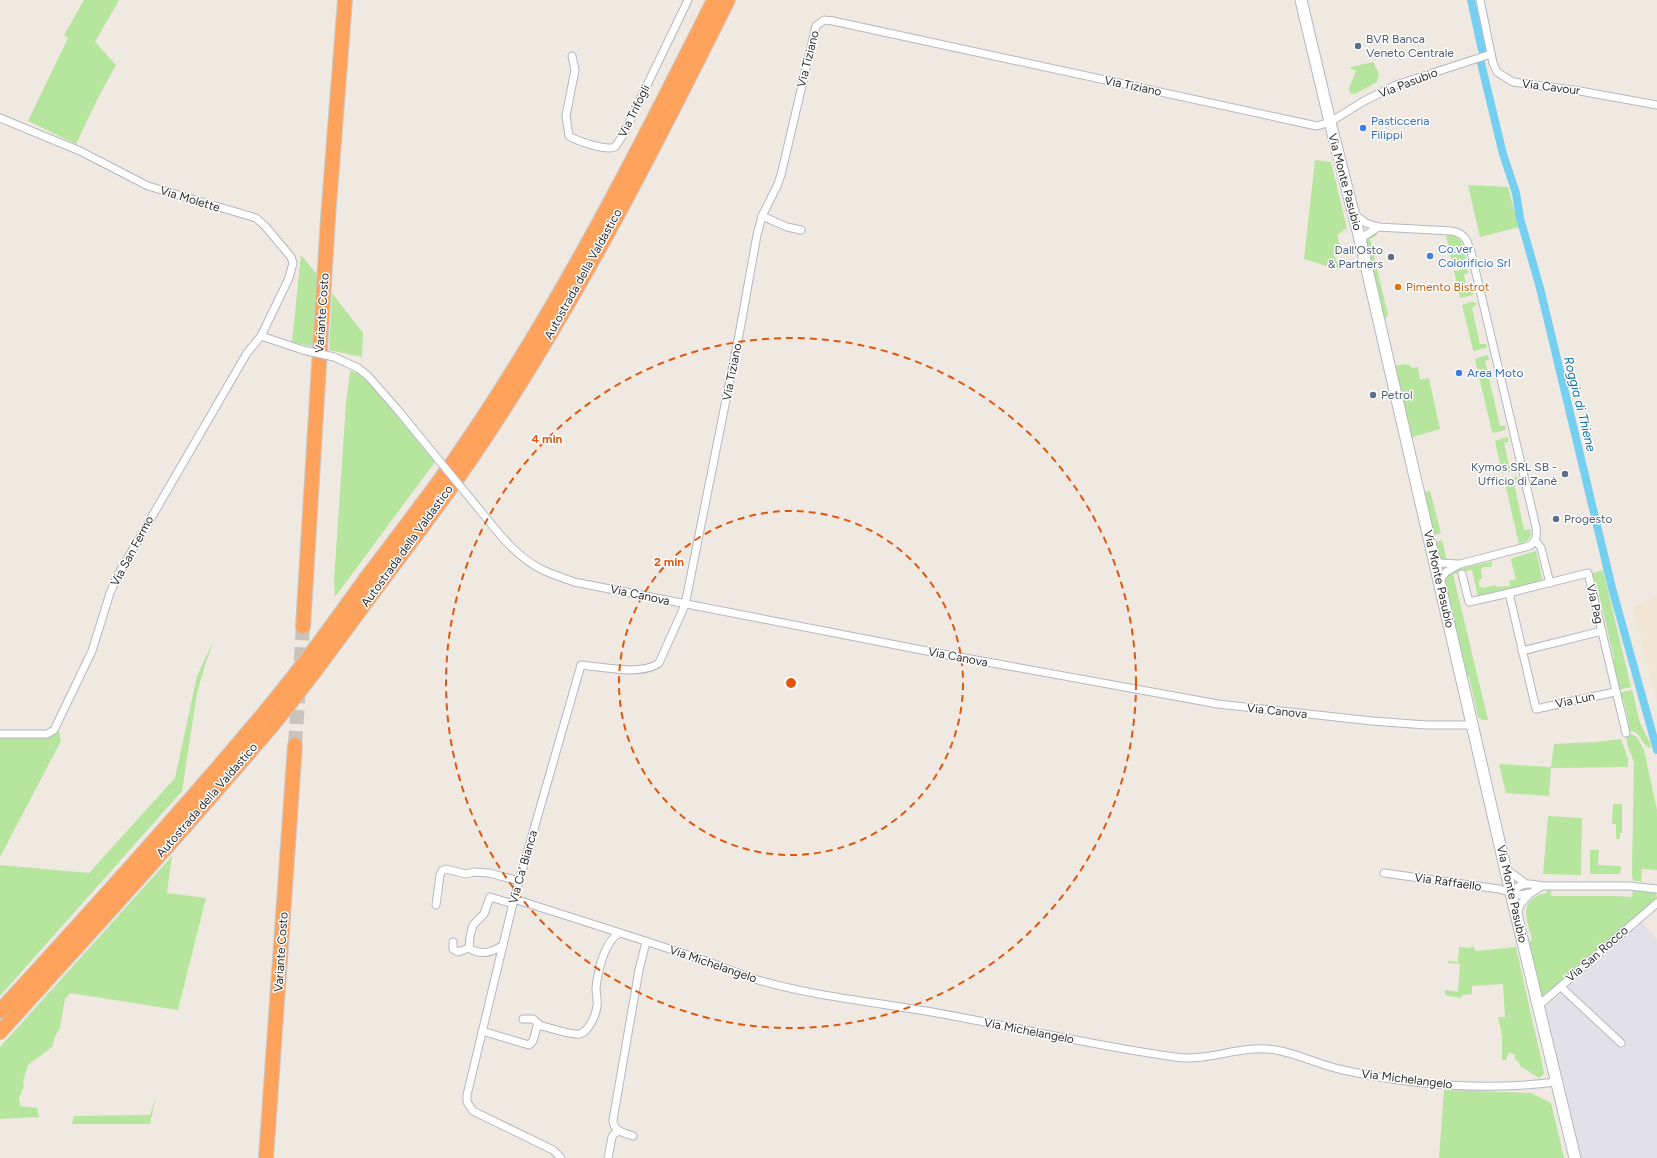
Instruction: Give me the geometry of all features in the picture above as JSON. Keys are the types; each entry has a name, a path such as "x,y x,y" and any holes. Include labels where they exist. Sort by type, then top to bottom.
{"highway":[{"name":"Variante Costo","path":"303,627 328,218 345,0"},
{"name":"Autostrada della Valdastico","path":"0,1011 147,850 267,710 453,462 507,379 564,285 656,116 714,0"},
{"name":"Autostrada della Valdastico","path":"0,1032 142,875 276,720 330,651 462,472 518,387 570,300 669,119 728,0"},
{"name":"Variante Costo","path":"266,1158 295,745"}],"main road":[{"name":"Via Monte Pasubio","path":"1301,0 1360,239 1474,725 1511,892 1575,1158"}],"street":[{"name":"Via Trifogli","path":"572,56 575,70 566,116 569,136 579,141 612,148 618,144 688,0"},
{"name":"Via Cavour","path":"1480,0 1490,54 1497,72 1513,82 1580,91 1657,105"},
{"name":"Via Tiziano","path":"685,605 762,216 781,175 816,26 824,20 1317,126 1330,122"},
{"name":"Via Pasubio","path":"1330,122 1364,101 1396,86 1490,54"},
{"name":"Via Molette","path":"0,118 80,151 148,186 256,218 270,231 291,257 293,263 289,278 261,336"},
{"path":"1354,214 1366,223 1378,227 1451,231 1459,232 1466,237 1534,520 1537,535 1536,541 1541,548 1550,583"},
{"path":"762,216 786,227 801,230"},
{"path":"1360,239 1378,227"},
{"name":"Via Canova","path":"261,336 302,350 334,357 358,368 368,376 397,409 509,544 524,558 544,571 574,582 685,605 1218,704 1395,723 1426,725 1474,725"},
{"name":"Via San Fermo","path":"0,734 47,734 54,730 92,651 110,593 118,575 247,353 261,336"},
{"path":"1439,581 1446,572 1460,564 1529,546 1536,541"},
{"path":"1434,559 1442,563 1460,564"},
{"name":"Via Pag","path":"1462,574 1469,602 1588,573 1615,692 1626,733"},
{"path":"1508,593 1522,651 1602,631"},
{"name":"Via Ca' Bianca","path":"560,1158 553,1150 473,1110 469,1107 467,1095 513,901 581,665 632,670 646,669 656,665 659,663 685,605"},
{"name":"Via Lun","path":"1522,651 1536,708 1615,692"},
{"path":"436,905 440,875 442,871 446,869 466,874 474,872 489,873 519,881"},
{"path":"1506,869 1525,883 1542,886 1629,886 1657,889"},
{"name":"Via Raffaello","path":"1384,873 1499,889 1519,896 1530,893"},
{"path":"1511,892 1515,888 1525,883"},
{"path":"1517,914 1520,905 1530,893 1542,886"},
{"name":"Via Michelangelo","path":"470,948 470,937 473,925 484,914 490,897 513,901 704,960 757,980 799,990 938,1013 1011,1028 1177,1057 1203,1057 1258,1048 1276,1050 1338,1069 1385,1079 1450,1085 1537,1085 1556,1082"},
{"name":"Via San Rocco","path":"1538,1006 1657,903"},
{"path":"538,1026 576,1034 584,1031 593,1019 596,1011 596,988 605,952 610,941 619,933"},
{"path":"454,942 453,949 458,952 470,948 483,953 496,950 503,945"},
{"path":"633,1136 619,1131 614,1126 613,1116 646,942"},
{"path":"1561,986 1621,1042"},
{"path":"482,1032 529,1045 533,1041 538,1026 536,1020 523,1019"},
{"path":"608,1158 612,1136 619,1131"}],"shaded area":[{"path":"1657,597 1657,702 1633,607"},
{"path":"1640,919 1657,940 1657,1158 1579,1158 1544,1009"}],"green space":[{"path":"84,0 119,0 95,42 116,65 76,144 28,121 68,38 64,35"},
{"path":"1373,62 1379,74 1377,82 1355,94 1350,93 1349,88 1356,71 1351,69 1351,67"},
{"path":"1315,160 1331,162 1347,228 1337,235 1341,250 1333,252 1340,270 1304,259"},
{"path":"1468,185 1508,187 1519,227 1480,237"},
{"path":"1377,233 1376,236 1370,239 1388,315 1383,322 1364,242"},
{"path":"1446,235 1454,236 1460,240 1463,245 1457,248 1459,254 1464,252 1466,258 1465,262 1453,266"},
{"path":"301,255 319,277 315,347 292,342"},
{"path":"1466,269 1469,272 1464,275 1467,291 1473,291 1474,293 1473,295 1460,298 1454,271"},
{"path":"332,293 363,333 362,357 329,350"},
{"path":"1472,302 1477,304 1472,308 1480,344 1486,344 1487,346 1486,348 1474,351 1462,305"},
{"path":"1487,355 1490,359 1485,361 1500,426 1505,426 1506,428 1505,430 1494,433 1492,432 1475,359"},
{"path":"1405,364 1411,366 1411,368 1418,367 1420,380 1429,378 1440,429 1410,438 1394,366"},
{"path":"350,371 359,373 368,381 435,462 335,597 334,581 346,403"},
{"path":"1506,437 1509,439 1508,442 1504,443 1509,466 1516,466 1516,468 1514,471 1502,473 1495,441"},
{"path":"1518,477 1519,480 1518,482 1514,483 1524,530 1530,529 1531,535 1527,541 1519,544 1505,483 1507,480"},
{"path":"1430,491 1441,533 1434,535 1424,492"},
{"path":"1442,540 1447,561 1440,559 1436,542"},
{"path":"1536,551 1543,582 1478,597 1472,570 1453,574 1488,720 1482,720 1478,717 1469,676 1464,674 1444,580 1459,569 1493,561 1491,567 1484,567 1481,569 1482,578 1479,581 1479,586 1483,588 1495,585 1496,587 1510,586 1509,581 1516,579 1511,560 1512,558"},
{"path":"1603,570 1631,687 1618,690 1611,660 1614,659 1597,586 1595,581 1593,581 1591,574"},
{"path":"214,640 197,693 182,791 0,996 0,865 89,873 175,778 197,676"},
{"path":"1632,690 1640,723 1651,748 1645,744 1639,735 1633,731 1628,731 1626,725 1629,724 1623,698 1620,699 1619,693"},
{"path":"58,728 61,741 0,857 0,735 46,736"},
{"path":"1631,734 1637,737 1644,750 1657,810 1657,870 1642,869 1641,883 1640,881 1633,881 1632,874 1634,762 1627,744 1626,735"},
{"path":"1621,739 1628,759 1628,767 1551,768 1549,796 1506,793 1499,764 1551,767 1554,744"},
{"path":"1613,804 1622,804 1622,833 1620,833 1620,839 1616,839 1616,824 1612,824"},
{"path":"1548,816 1582,818 1581,875 1543,874"},
{"path":"1590,850 1599,850 1598,865 1621,866 1620,874 1590,874"},
{"path":"172,856 167,893 206,898 178,1010 70,993 65,999 60,1028 52,1047 28,1065 23,1082 24,1086 19,1098 20,1106 37,1108 39,1117 0,1119 0,1047"},
{"path":"1548,889 1551,890 1551,896 1632,897 1633,890 1656,893 1657,898 1544,997 1540,995 1527,944 1532,939 1526,911 1531,900 1546,893"},
{"path":"1472,945 1476,951 1516,947 1544,1072 1539,1078 1520,1066 1514,1058 1515,1055 1509,1052 1506,1060 1502,1060 1502,1035 1498,1017 1505,1017 1503,984 1472,986 1472,994 1463,995 1460,998 1445,995 1445,990 1458,992 1460,964 1448,963 1448,961 1458,962 1459,947 1471,948"},
{"path":"1444,1090 1531,1093 1551,1103 1564,1158 1439,1158"},
{"path":"156,1095 150,1124 72,1124 74,1116 150,1115"}],"waterway":[{"name":"Roggia di Thiene","path":"1471,0 1482,50"},
{"name":"Roggia di Thiene","path":"1481,63 1503,154 1516,193 1520,218 1540,288 1612,588 1657,750"}],"tunnel":[{"path":"295,745 303,627"}],"place":[{"name":"BVR Banca Veneto Centrale","path":"1358,46"},
{"name":"Pasticceria Filippi","path":"1363,128"},
{"name":"Co.ver Colorificio Srl","path":"1430,256"},
{"name":"Dall'Osto & Partners","path":"1391,257"},
{"name":"Pimento Bistrot","path":"1398,287"},
{"name":"Area Moto","path":"1459,373"},
{"name":"Petrol","path":"1373,395"},
{"name":"Kymos SRL SB - Ufficio di Zanè","path":"1565,474"},
{"name":"Progesto","path":"1556,519"}]}
